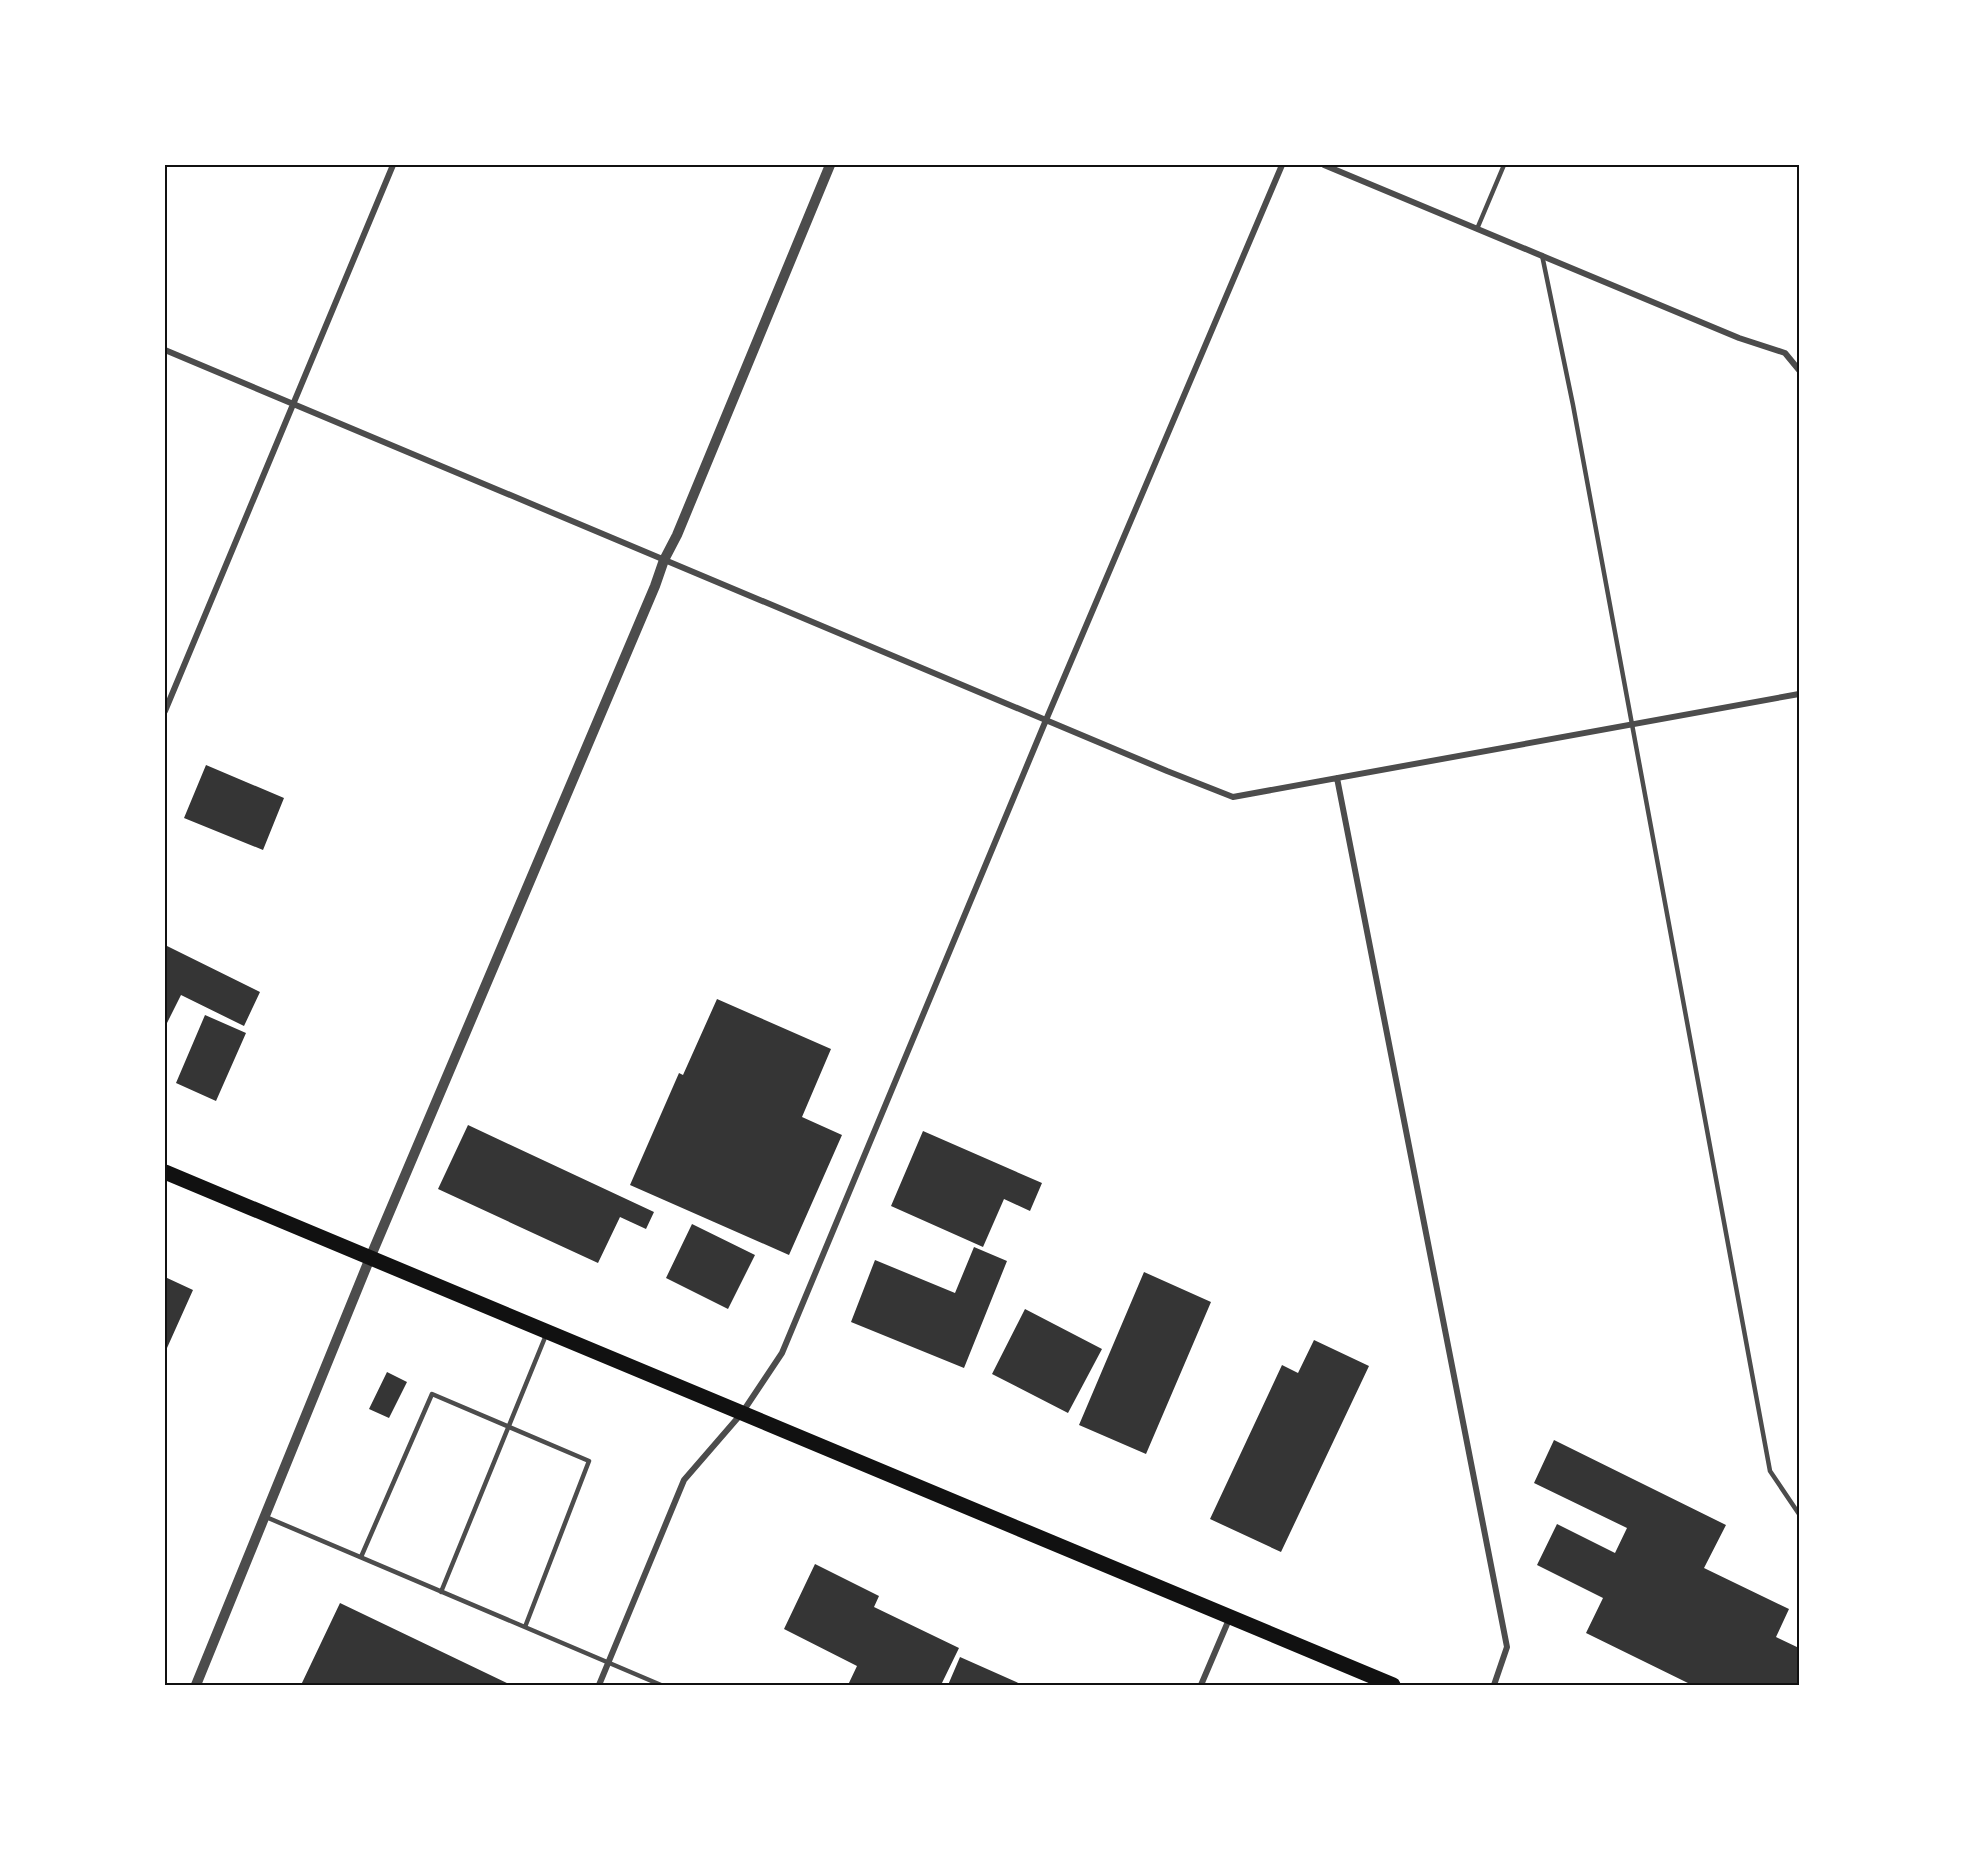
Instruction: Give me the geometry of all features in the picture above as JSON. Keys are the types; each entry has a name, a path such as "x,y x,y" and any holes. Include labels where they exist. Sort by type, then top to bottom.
{"main road":[{"path":"165,1173 1393,1685"}],"street":[{"path":"165,711 393,165"},
{"path":"196,1685 370,1258 646,609 664,560 677,535 830,165"},
{"path":"599,1685 684,1480 742,1413 782,1353 1046,720 1282,165"},
{"path":"1324,165 1739,338 1785,353 1799,370"},
{"path":"165,350 1233,797 1799,694"},
{"path":"1337,778 1507,1647 1494,1685"},
{"path":"1201,1685 1230,1617"}],"lane":[{"path":"1478,229 1504,165"},
{"path":"1542,255 1573,405 1770,1471 1799,1514"},
{"path":"441,1592 547,1332"},
{"path":"361,1557 432,1394 509,1426 589,1461 525,1627"},
{"path":"264,1516 661,1685"}],"building":[{"path":"206,765 284,798 263,850 184,818"},
{"path":"165,945 260,992 244,1026 181,995 165,1027"},
{"path":"717,999 831,1049 802,1117 842,1135 789,1255 630,1185 679,1073 683,1075"},
{"path":"205,1015 246,1033 216,1101 176,1083"},
{"path":"468,1125 654,1212 646,1229 620,1217 598,1263 438,1189"},
{"path":"923,1131 1042,1183 1030,1211 1004,1199 983,1247 891,1206"},
{"path":"692,1224 755,1255 728,1309 666,1278"},
{"path":"974,1247 1007,1261 964,1368 851,1322 875,1260 955,1293"},
{"path":"1144,1272 1211,1302 1146,1454 1079,1425"},
{"path":"165,1277 193,1290 167,1348 165,1347"},
{"path":"1025,1309 1102,1349 1068,1413 992,1374"},
{"path":"1314,1340 1369,1366 1281,1552 1210,1519 1282,1365 1298,1373"},
{"path":"387,1372 407,1382 389,1418 369,1409"},
{"path":"1554,1440 1726,1525 1704,1568 1789,1609 1776,1637 1799,1648 1799,1685 1692,1685 1586,1633 1603,1598 1537,1565 1557,1524 1615,1553 1627,1528 1534,1483"},
{"path":"815,1564 879,1596 874,1607 959,1648 941,1685 848,1685 857,1666 784,1629"},
{"path":"340,1603 511,1685 301,1685"},
{"path":"960,1657 1023,1685 948,1685"}]}
